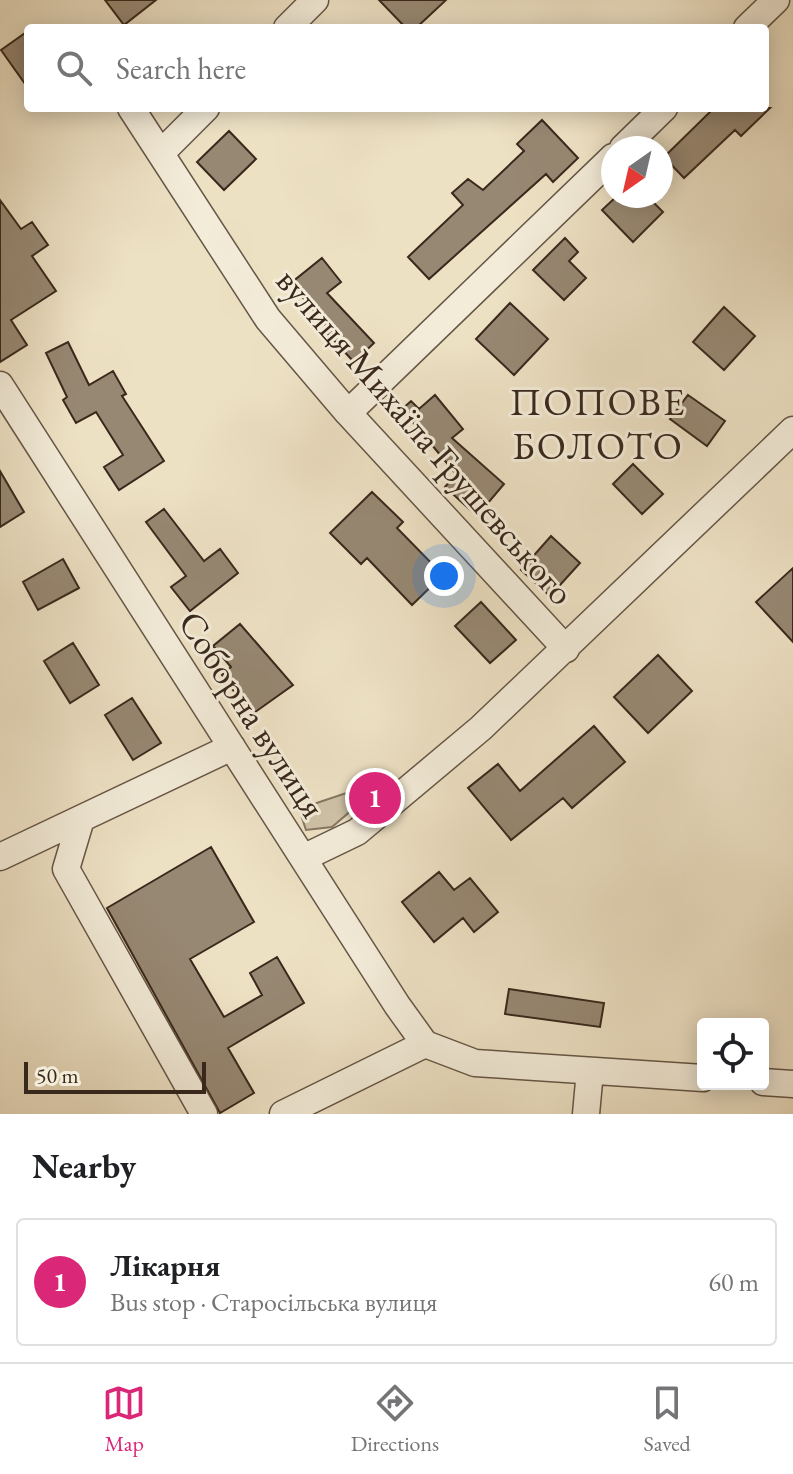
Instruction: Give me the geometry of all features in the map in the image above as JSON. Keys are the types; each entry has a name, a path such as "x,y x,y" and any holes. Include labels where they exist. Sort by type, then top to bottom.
{"street":[{"path":"291,24 315,0"},
{"path":"751,24 776,0"},
{"name":"вулиця Михаїла Грушевського","path":"134,112 268,319 348,413 566,649"},
{"path":"161,153 202,112"},
{"path":"635,136 660,112"},
{"path":"348,413 601,169"},
{"name":"Соборна вулиця","path":"0,385 425,1044"},
{"path":"303,858 357,832 481,728 793,430"},
{"path":"0,857 232,747"},
{"path":"81,819 66,869 204,1114"},
{"path":"283,1114 425,1044 475,1063 697,1078"},
{"path":"586,1114 590,1071"},
{"path":"769,1082 793,1084"}],"shaded area":[{"path":"352,791 353,809 332,827 306,830 299,809"}],"building":[{"path":"105,0 156,0 125,24"},
{"path":"379,0 446,0 420,24 402,24"},
{"path":"24,34 24,82 1,50"},
{"path":"710,112 766,112 741,136 735,130 684,178 673,166 673,148"},
{"path":"542,120 578,158 553,182 546,174 429,279 408,257 463,205 452,193 468,179 483,190 524,151 517,144"},
{"path":"229,131 256,159 224,190 197,162"},
{"path":"0,200 21,229 32,222 48,245 32,256 56,291 11,320 27,345 0,362"},
{"path":"659,208 663,212 633,242 602,210"},
{"path":"565,238 578,252 569,261 586,278 564,300 533,270"},
{"path":"322,258 341,282 327,293 374,343 354,362 323,329 326,326 291,283"},
{"path":"510,303 548,339 514,375 476,339"},
{"path":"724,307 755,336 724,370 693,342"},
{"path":"68,342 89,385 113,371 126,394 122,396 164,461 119,490 104,467 123,455 96,412 76,423 63,400 67,397 46,353"},
{"path":"435,395 463,429 452,438 504,484 477,516 445,487 456,474 402,409 411,401 419,409"},
{"path":"688,395 725,421 707,446 670,419"},
{"path":"633,464 663,494 642,514 613,484"},
{"path":"0,471 24,512 0,527"},
{"path":"372,492 403,522 397,528 443,575 412,605 367,558 361,564 330,533"},
{"path":"164,509 204,561 220,549 238,573 190,611 171,587 186,576 146,522"},
{"path":"551,536 580,563 550,596 521,570"},
{"path":"63,559 79,588 38,610 23,582"},
{"path":"793,568 793,642 756,602"},
{"path":"481,602 516,640 490,663 455,626"},
{"path":"240,624 293,685 251,715 222,675 231,667 213,646"},
{"path":"73,643 99,685 70,703 44,661"},
{"path":"658,655 692,691 648,733 614,697"},
{"path":"132,698 161,743 133,760 105,715"},
{"path":"594,726 625,762 572,808 563,798 511,840 468,788 498,764 520,791"},
{"path":"211,847 254,922 190,959 224,1017 262,995 250,973 277,957 304,1003 228,1048 254,1093 220,1113 107,908"},
{"path":"439,872 454,890 470,878 498,912 474,932 463,918 434,942 402,902"},
{"path":"509,989 604,1003 600,1027 505,1014"}],"place":[{"name":"Лікарня","path":"375,798"}],"district":[{"name":"ПОПОВЕ БОЛОТО","path":"598,424"}]}
